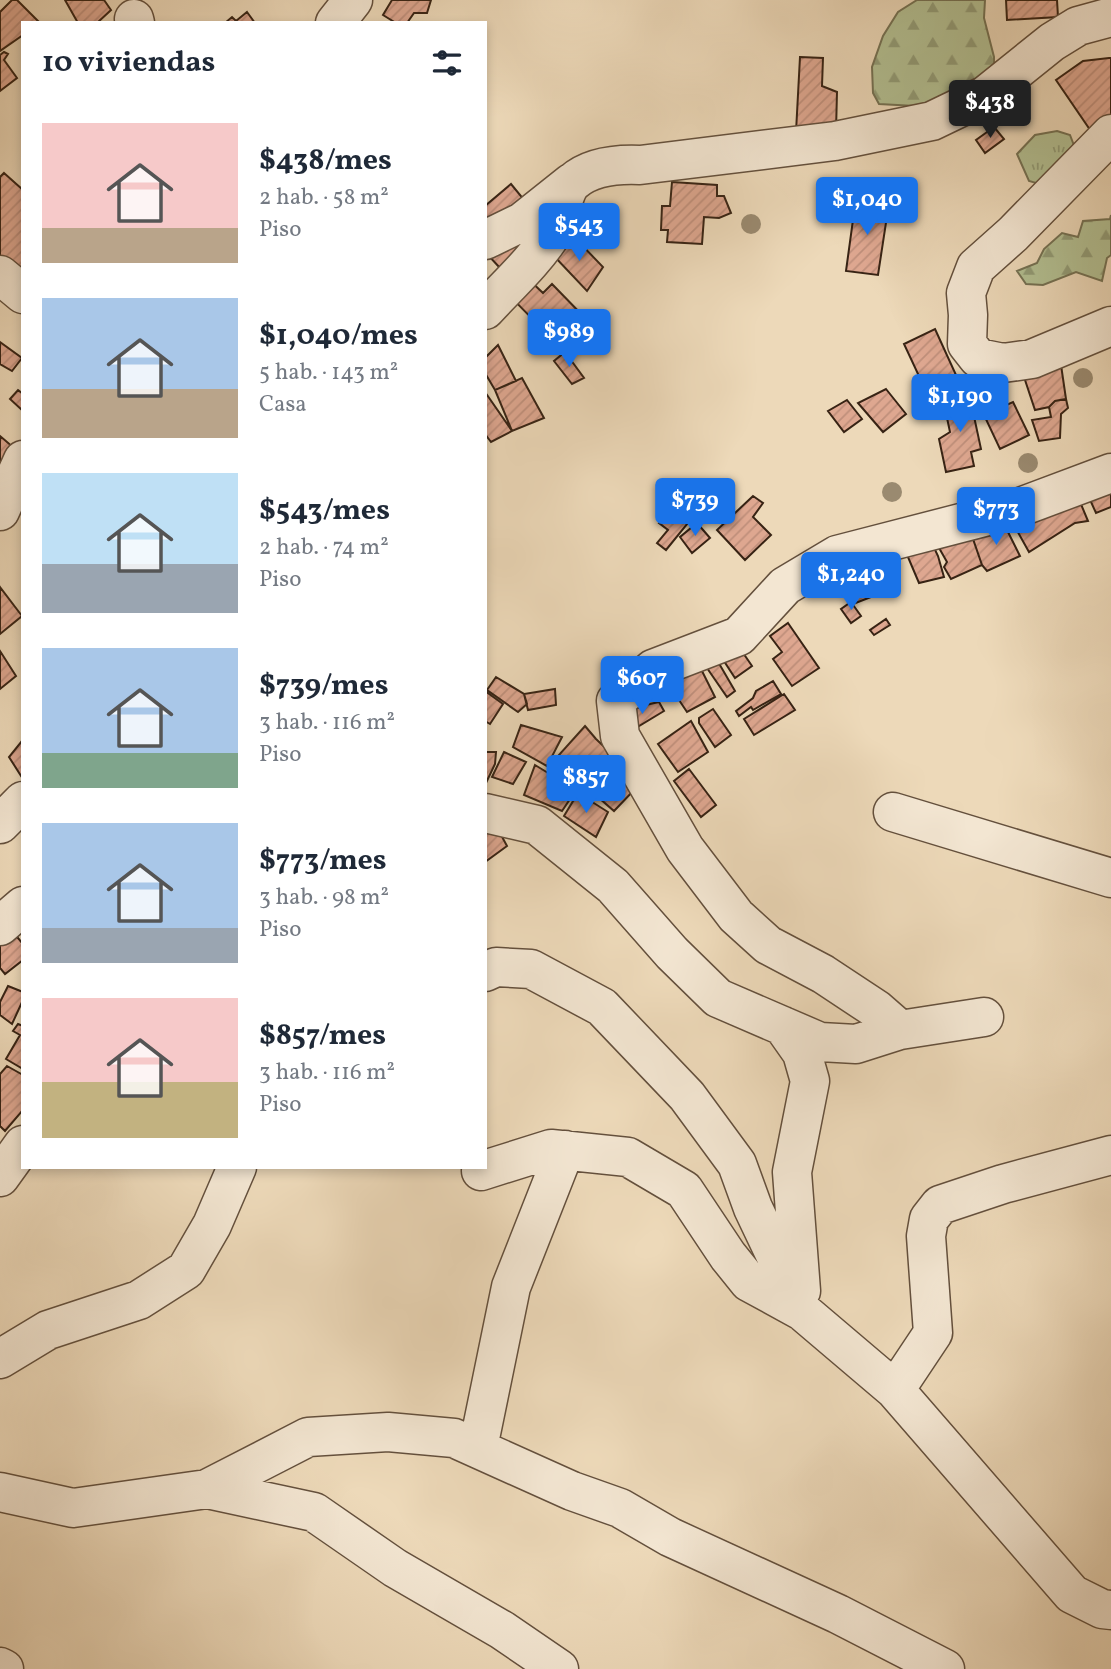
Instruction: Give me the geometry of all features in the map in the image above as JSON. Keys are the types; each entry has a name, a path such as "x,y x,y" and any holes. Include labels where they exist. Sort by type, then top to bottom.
{"street":[{"path":"337,21 353,0"},
{"path":"487,239 523,222 591,170 622,164 640,165 835,141 932,121 986,95 1052,42 1078,26 1111,17"},
{"path":"1111,134 1013,234 976,267 966,293 967,344 978,358 1003,363 1032,359 1111,326"},
{"path":"487,308 522,272 553,231 571,183"},
{"path":"0,275 21,292"},
{"path":"0,510 21,464"},
{"path":"900,1030 876,1009 822,974 768,946 736,916 685,849 620,736 617,701 653,669 739,636 785,586 837,555 1015,509 1111,473"},
{"path":"0,824 21,803"},
{"path":"893,812 1111,878"},
{"path":"487,813 537,825 613,886 672,953 718,998 820,1042 856,1044 900,1030 984,1017"},
{"path":"0,926 21,908"},
{"path":"487,971 496,967 531,970 602,1007 687,1096 737,1164 753,1209 802,1311"},
{"path":"783,1026 802,1052 810,1081 792,1172 802,1311"},
{"path":"0,1177 21,1148"},
{"path":"481,1171 551,1149 565,1150 628,1157 684,1190 749,1282 802,1311 895,1390 1072,1594 1102,1609 1111,1610"},
{"path":"478,1448 511,1287 565,1150"},
{"path":"895,1390 933,1333 926,1236 929,1219 940,1205 1003,1184 1111,1155"},
{"path":"0,1359 48,1330 139,1300 186,1270 212,1226 236,1169"},
{"path":"0,1492 73,1508 207,1489 308,1437 388,1432 454,1438 572,1491 620,1508 670,1537 838,1614 945,1669"},
{"path":"207,1489 314,1512 395,1567 502,1630 559,1669"}],"green space":[{"path":"917,0 985,0 984,18 994,57 994,80 952,108 879,104 873,93 872,67 883,36 898,12"},
{"path":"1057,131 1070,135 1078,156 1043,185 1029,181 1017,154 1035,135"},
{"path":"1111,215 1111,255 1107,258 1102,281 1076,272 1043,285 1026,284 1017,271 1037,263 1044,249 1062,233 1078,237 1083,221 1110,219"}],"building":[{"path":"12,0 17,0 38,21 21,21 21,36 0,51 0,12"},
{"path":"65,0 104,0 111,10 99,21 77,21"},
{"path":"392,0 431,0 427,13 414,13 408,21 393,21 383,15"},
{"path":"1006,0 1057,0 1058,17 1007,20"},
{"path":"247,12 254,21 236,21"},
{"path":"4,52 8,54 4,60 17,78 0,91 0,55"},
{"path":"800,57 823,58 822,86 837,92 836,131 796,132"},
{"path":"1111,58 1111,122 1097,140 1056,80 1083,61"},
{"path":"994,127 1004,139 985,153 976,140"},
{"path":"4,173 21,188 21,289 0,273 0,177"},
{"path":"672,182 717,185 717,196 724,196 731,213 719,218 704,217 702,244 667,242 668,230 661,230 662,206 670,206"},
{"path":"511,184 525,201 487,229 487,204"},
{"path":"856,198 889,203 878,275 846,271"},
{"path":"518,227 532,243 501,269 487,254"},
{"path":"573,236 603,267 587,291 553,255"},
{"path":"523,274 543,293 552,284 586,319 575,336 561,328 553,340 505,291"},
{"path":"935,329 956,375 925,389 904,344"},
{"path":"0,342 21,357 12,371 0,364"},
{"path":"498,345 516,381 495,390 487,376 487,356"},
{"path":"565,352 584,378 572,384 554,361"},
{"path":"1061,365 1066,399 1035,410 1024,377"},
{"path":"522,378 544,418 512,431 495,390"},
{"path":"886,389 906,414 883,432 858,403"},
{"path":"18,390 21,392 21,409 10,399"},
{"path":"969,393 981,449 971,452 974,466 946,472 939,439 950,432 943,399"},
{"path":"487,395 512,431 491,442 487,437"},
{"path":"1066,399 1068,408 1061,414 1060,438 1039,441 1032,420 1051,417 1049,407 1055,401"},
{"path":"847,400 862,419 844,432 828,411"},
{"path":"1013,402 1029,435 1000,449 984,415"},
{"path":"0,436 21,454 0,475"},
{"path":"1111,483 1111,507 1096,513 1087,493"},
{"path":"753,496 763,503 753,517 771,535 745,560 717,530"},
{"path":"1078,497 1088,521 1075,523 1029,552 1015,527"},
{"path":"671,509 688,523 666,550 657,543 668,530 659,523"},
{"path":"1003,522 1020,556 987,571 982,565 973,539"},
{"path":"697,523 710,538 692,553 680,537"},
{"path":"929,537 944,577 919,583 902,543"},
{"path":"934,539 973,539 982,565 951,579 944,567 947,562"},
{"path":"866,558 884,592 853,604 835,576"},
{"path":"0,587 21,617 0,634"},
{"path":"851,602 861,616 851,623 841,609"},
{"path":"886,619 890,625 874,635 870,630"},
{"path":"788,623 819,668 792,686 773,659 782,652 770,636"},
{"path":"739,647 752,666 735,678 722,658"},
{"path":"0,651 16,676 0,689"},
{"path":"717,660 735,691 727,697 707,668"},
{"path":"699,665 715,697 687,712 665,679"},
{"path":"496,677 524,694 527,704 518,712 487,690"},
{"path":"773,681 781,694 753,710 751,707 739,716 736,711 753,698 756,691"},
{"path":"555,689 556,705 528,710 524,694"},
{"path":"487,692 503,704 490,724 487,722"},
{"path":"784,694 795,710 754,735 744,719"},
{"path":"659,702 664,711 629,732 621,718 641,706"},
{"path":"713,709 731,735 715,747 699,723 699,718"},
{"path":"691,721 708,752 678,772 658,744"},
{"path":"521,725 562,737 547,766 513,747"},
{"path":"585,726 614,756 586,791 550,765"},
{"path":"21,742 21,776 9,757"},
{"path":"487,752 496,752 495,764 487,781"},
{"path":"504,752 526,762 513,784 492,777"},
{"path":"611,761 636,788 614,811 590,790"},
{"path":"535,765 576,790 562,811 524,795"},
{"path":"689,769 716,805 701,817 674,781"},
{"path":"578,793 608,812 596,837 564,816"},
{"path":"494,822 507,846 487,861 487,827"},
{"path":"9,927 21,942 21,962 5,974 0,968 0,934"},
{"path":"8,986 21,991 21,1004 12,1024 0,1015 0,1002"},
{"path":"18,1024 21,1025 21,1068 6,1059 20,1035 13,1031"},
{"path":"7,1066 21,1074 21,1112 5,1131 0,1126 0,1074"}]}
